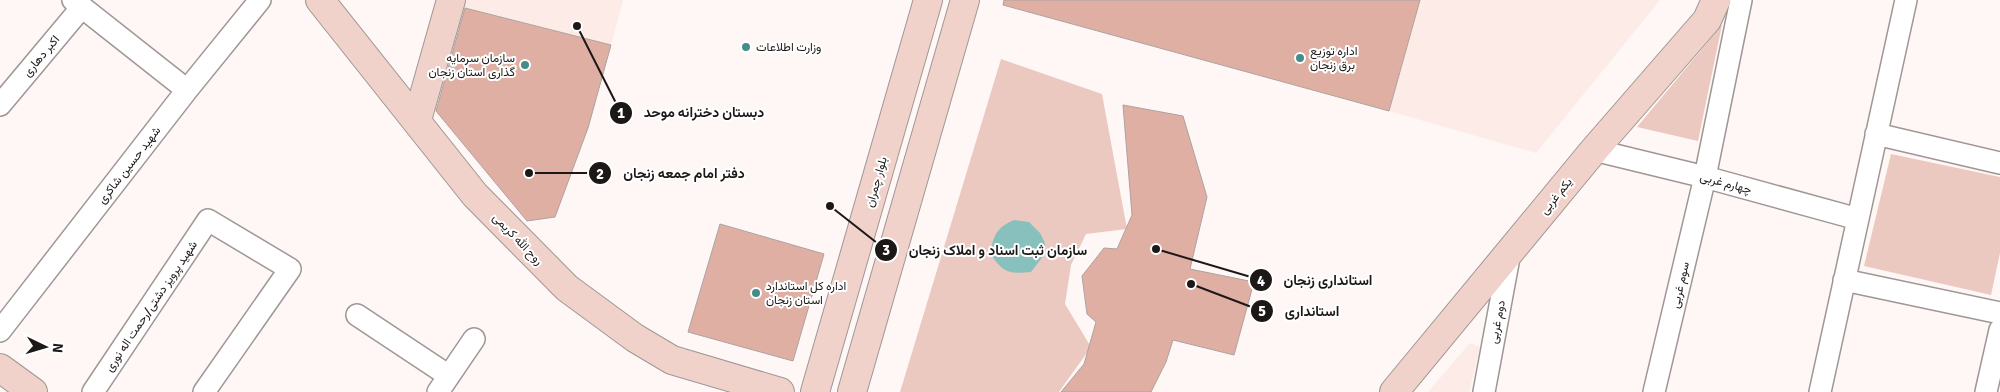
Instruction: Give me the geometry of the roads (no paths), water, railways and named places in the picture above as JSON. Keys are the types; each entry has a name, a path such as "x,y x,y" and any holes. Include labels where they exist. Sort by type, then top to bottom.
{"street":[{"name":"شهید حسین شاکری","path":"0,331 187,90 260,0"},
{"name":"روح الله کریمی","path":"320,0 475,195 567,288 635,338 672,360 780,392"},
{"path":"417,120 451,0"},
{"name":"بلوار چمران","path":"815,392 928,0"},
{"name":"یکم غربی","path":"1394,392 1594,150 1707,20 1716,0"},
{"name":"سوم غربی","path":"1654,392 1705,177 1741,0"},
{"path":"1820,392 1906,0"},
{"path":"852,392 958,2"},
{"path":"77,4 187,90"},
{"name":"اکبر دهاری","path":"0,106 77,4"},
{"path":"1876,134 2000,162"},
{"name":"چهارم غربی","path":"1594,150 1705,177 1858,219"},
{"name":"شهید پرویز دشتی/رحمت اله نوری","path":"94,392 208,220 290,269 204,392"},
{"name":"دوم غربی","path":"1484,392 1510,252"},
{"path":"1844,280 2000,314"},
{"path":"357,315 444,384 474,339"},
{"path":"1986,392 2000,330"},
{"path":"0,368 33,392"}],"water":[{"path":"1014,220 1029,222 1040,233 1045,243 1044,255 1031,272 1017,273 1007,271 999,265 990,253 997,233 1003,226"}],"place":[{"name":"دبستان دخترانه موحد","path":"577,26"},
{"name":"وزارت اطلاعات","path":"746,47"},
{"name":"اداره توزیع برق زنجان","path":"1300,58"},
{"name":"سازمان سرمایه گذاری استان زنجان","path":"525,65"},
{"name":"دفتر امام جمعه زنجان","path":"529,173"},
{"name":"سازمان ثبت اسناد و املاک زنجان","path":"830,206"},
{"name":"استانداری زنجان","path":"1156,249"},
{"name":"استانداری","path":"1191,284"},
{"name":"اداره کل استاندارد استان زنجان","path":"756,293"}]}
